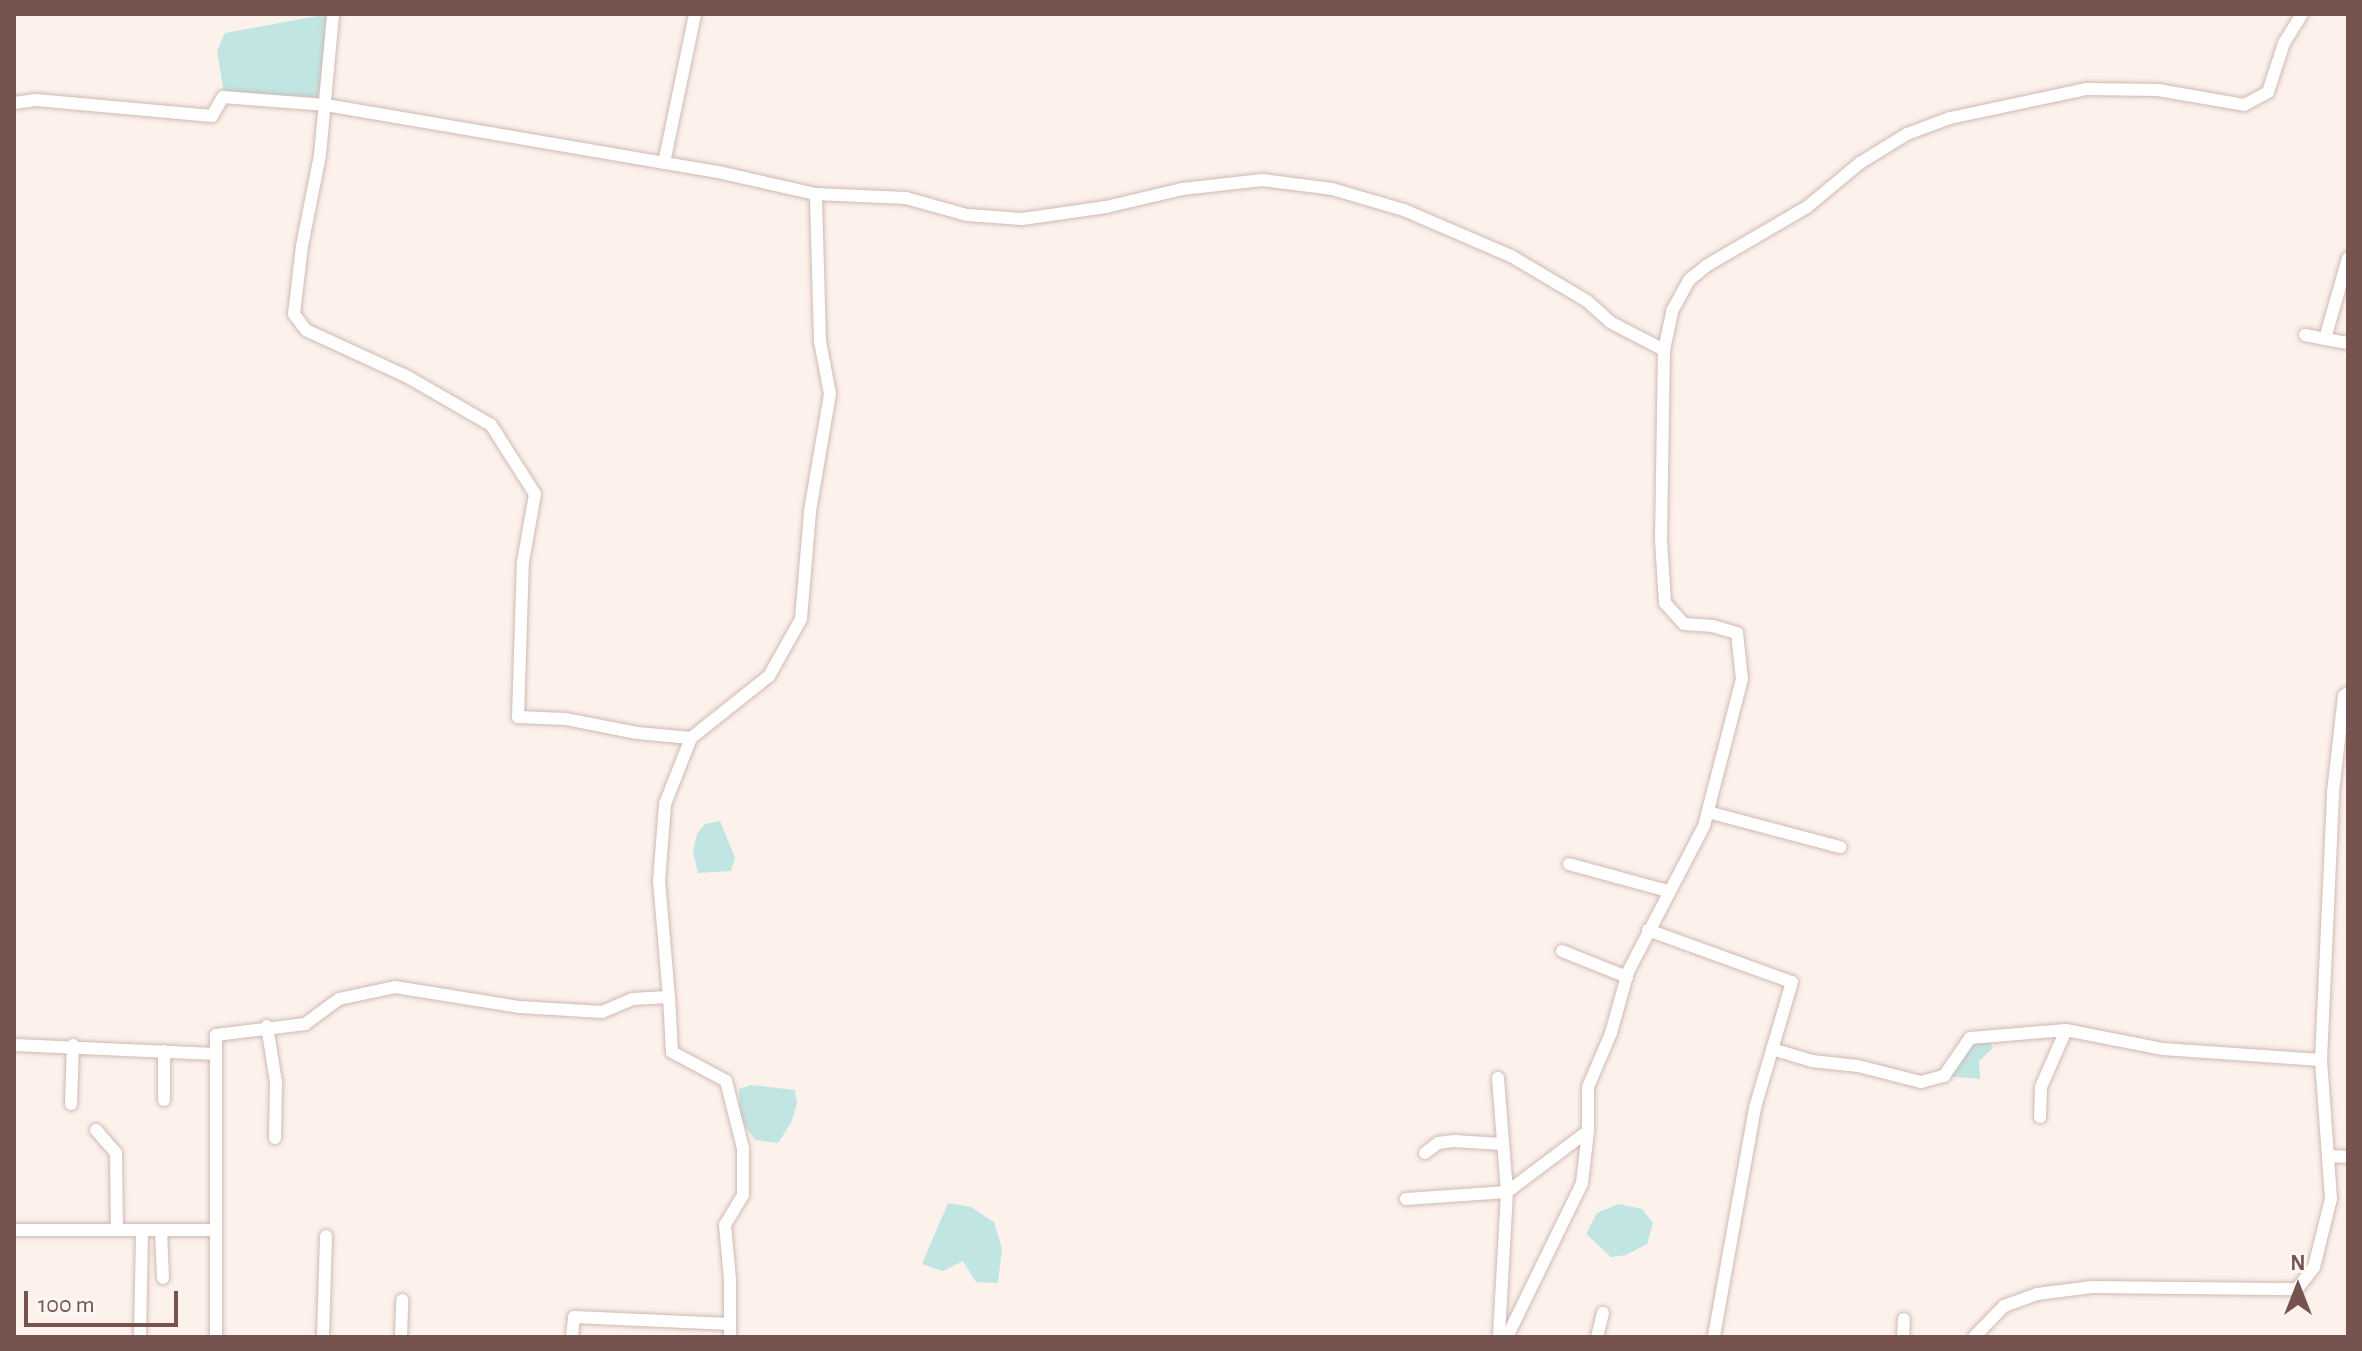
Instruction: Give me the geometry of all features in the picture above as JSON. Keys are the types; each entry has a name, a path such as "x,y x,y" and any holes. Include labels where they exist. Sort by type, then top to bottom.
{"street":[{"path":"333,14 326,105 294,314 306,330 408,377 491,425 535,494 523,562 518,717 566,719 637,733 691,738"},
{"path":"664,163 695,14"},
{"path":"1507,1337 1582,1183 1588,1131 1588,1087 1611,1033 1627,977 1708,812 1742,679 1737,633 1684,624 1665,603 1661,540 1664,350 1672,311 1689,280 1706,266 1807,207 1860,163 1907,134 1963,114 2087,89 2158,90 2244,105 2268,92 2284,43 2302,14"},
{"path":"14,103 36,100 212,116 223,97 326,105 664,163 816,194 906,198 967,215 1022,219 1106,207 1182,189 1262,180 1332,189 1404,210 1511,256 1587,301 1610,322 1664,350"},
{"path":"572,1337 574,1317 730,1331 725,1225 743,1195 743,1148 726,1081 672,1052 659,881 665,804 691,738 769,676 801,619 810,511 830,394 820,341 816,194"},
{"path":"2325,339 2348,258"},
{"path":"2305,335 2348,343"},
{"path":"1974,1337 2004,1306 2037,1294 2092,1287 2297,1289 2314,1267 2331,1199 2321,1060 2333,792 2344,696 2348,693"},
{"path":"1708,812 1840,847"},
{"path":"1569,864 1668,891"},
{"path":"1648,930 1792,982 1755,1108 1714,1337"},
{"path":"1562,951 1627,977"},
{"path":"216,1337 216,1035 267,1026 305,1024 339,999 395,987 520,1007 602,1012 632,999 669,997"},
{"path":"267,1026 276,1082 275,1138"},
{"path":"1772,1049 1921,1082 1944,1076 1970,1038 2066,1030 2163,1049 2321,1060"},
{"path":"2040,1117 2041,1087 2066,1030"},
{"path":"14,1045 73,1045 215,1054"},
{"path":"71,1104 73,1045"},
{"path":"164,1051 164,1100"},
{"path":"1498,1078 1507,1192 1499,1337"},
{"path":"96,1130 116,1153 117,1230"},
{"path":"1406,1199 1507,1192 1588,1131"},
{"path":"1425,1153 1438,1143 1454,1141 1501,1144"},
{"path":"2329,1156 2348,1157"},
{"path":"14,1230 216,1230"},
{"path":"140,1337 142,1230"},
{"path":"161,1230 163,1278"},
{"path":"323,1337 326,1236"},
{"path":"401,1337 402,1300"},
{"path":"1597,1337 1603,1313"},
{"path":"1903,1337 1904,1319"}],"water":[{"path":"317,16 329,17 318,100 224,93 217,51 225,33"},
{"path":"720,821 735,858 731,871 698,873 693,851 697,834 705,824"},
{"path":"1984,1032 1993,1048 1979,1061 1980,1079 1944,1076 1945,1065"},
{"path":"751,1085 795,1090 797,1103 791,1123 778,1143 755,1140 741,1120 739,1089"},
{"path":"948,1203 971,1207 994,1222 1002,1249 998,1283 976,1282 963,1261 943,1271 922,1264"},
{"path":"1618,1204 1642,1209 1653,1223 1647,1244 1626,1255 1611,1257 1586,1234 1597,1213"}]}
